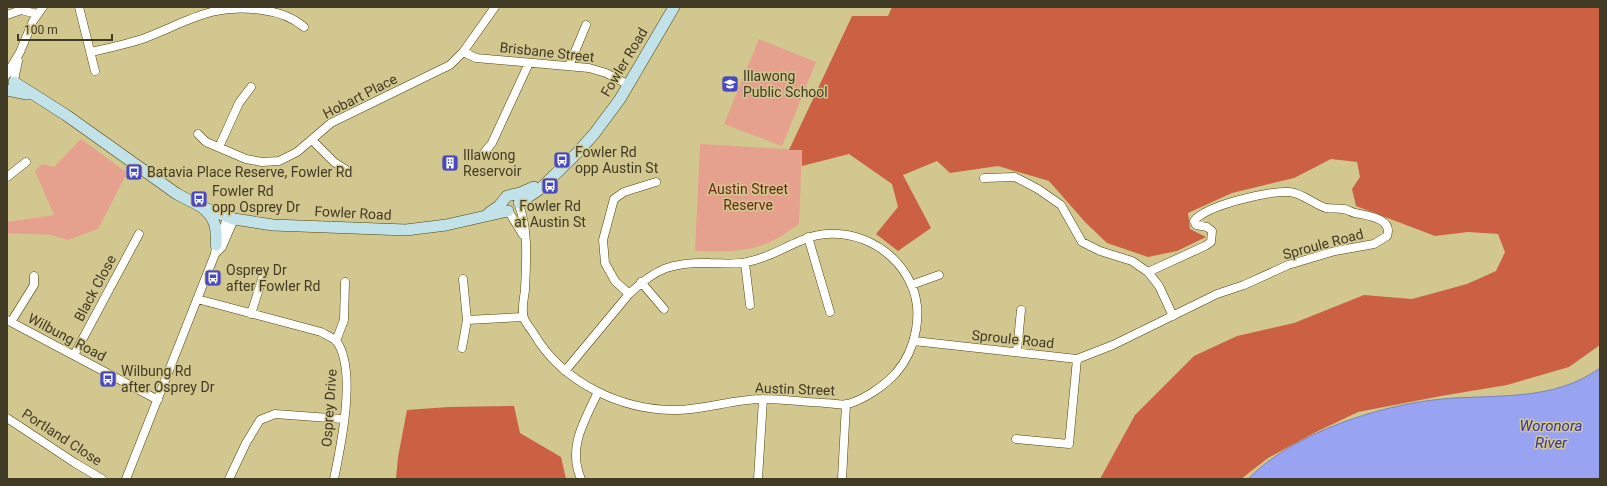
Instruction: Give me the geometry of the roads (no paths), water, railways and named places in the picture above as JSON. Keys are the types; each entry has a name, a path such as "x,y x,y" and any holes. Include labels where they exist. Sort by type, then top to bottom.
{"street":[{"path":"10,81 20,52 37,14 43,7"},
{"path":"79,7 95,71"},
{"name":"Hobart Place","path":"198,134 206,142 246,160 268,162 279,161 292,156 331,123 446,67 456,60 495,7"},
{"name":"Fowler Road","path":"10,81 66,116 160,182 202,207 231,218 273,225 406,230 446,226 485,216 495,210 512,205 524,192 546,182 571,159 594,134 611,112 674,7"},
{"path":"91,52 143,39 198,15 226,9 247,8 282,14 295,20 304,27"},
{"path":"7,15 21,10 37,14"},
{"path":"569,66 586,25"},
{"name":"Brisbane Street","path":"463,52 476,58 600,70 627,84"},
{"path":"483,154 492,143 529,63"},
{"path":"219,147 239,103 251,87"},
{"path":"312,140 334,162 348,171"},
{"path":"7,177 26,162"},
{"path":"984,178 1015,177 1038,189 1061,205 1082,242 1100,251 1132,261 1148,272 1159,286 1173,316"},
{"path":"629,294 615,281 605,264 603,240 614,199 624,192 656,182"},
{"name":"Sproule Road","path":"914,341 1077,359 1113,345 1217,294 1244,285 1288,265 1334,251 1374,244 1387,236 1388,228 1385,223 1376,218 1353,213 1345,209 1325,208 1295,193 1276,193 1238,200 1222,205 1197,217 1194,221 1196,226 1207,227 1212,231 1211,242 1148,272"},
{"path":"466,320 523,317 526,252 524,222 512,205"},
{"path":"202,207 208,212 215,224 216,250"},
{"path":"126,479 216,250 231,218"},
{"name":"Austin Street","path":"523,317 541,346 555,362 565,371 598,392 627,404 678,410 763,399 846,404 874,391 896,373 914,341 917,311 911,285 897,264 877,245 848,234 827,233 808,237 778,253 745,263 694,262 679,264 654,273 641,282 629,294 565,371"},
{"name":"Black Close","path":"74,355 139,234"},
{"path":"808,237 830,312"},
{"path":"745,263 750,305"},
{"path":"251,314 264,273"},
{"path":"911,285 939,275"},
{"path":"9,321 34,285 34,276"},
{"path":"462,348 466,320 463,279"},
{"path":"197,299 321,332 336,341 344,320 345,282"},
{"path":"641,282 664,309"},
{"path":"1017,352 1021,310"},
{"name":"Wilbung Road","path":"9,321 158,400"},
{"name":"Osprey Drive","path":"334,479 341,443 347,376 344,356 336,341"},
{"path":"1016,439 1069,444 1077,359"},
{"path":"581,479 576,462 575,451 577,436 598,392"},
{"path":"758,479 763,399"},
{"path":"842,479 846,404"},
{"path":"229,479 246,443 260,420 275,414 343,420"},
{"name":"Portland Close","path":"7,418 102,479"}],"water":[{"name":"Woronora River","path":"1600,368 1600,479 1248,479 1288,448 1338,424 1365,415 1417,402 1442,399 1503,396 1544,391 1582,379"}],"place":[{"name":"Illawong Public School","path":"730,84"},
{"name":"Fowler Rd opp Austin St","path":"562,160"},
{"name":"Illawong Reservoir","path":"450,163"},
{"name":"Batavia Place Reserve, Fowler Rd","path":"134,172"},
{"name":"Fowler Rd at Austin St","path":"550,186"},
{"name":"Fowler Rd opp Osprey Dr","path":"199,199"},
{"name":"Osprey Dr after Fowler Rd","path":"213,278"},
{"name":"Wilbung Rd after Osprey Dr","path":"108,379"}],"park label":[{"name":"Austin Street Reserve","path":"748,198"}]}
